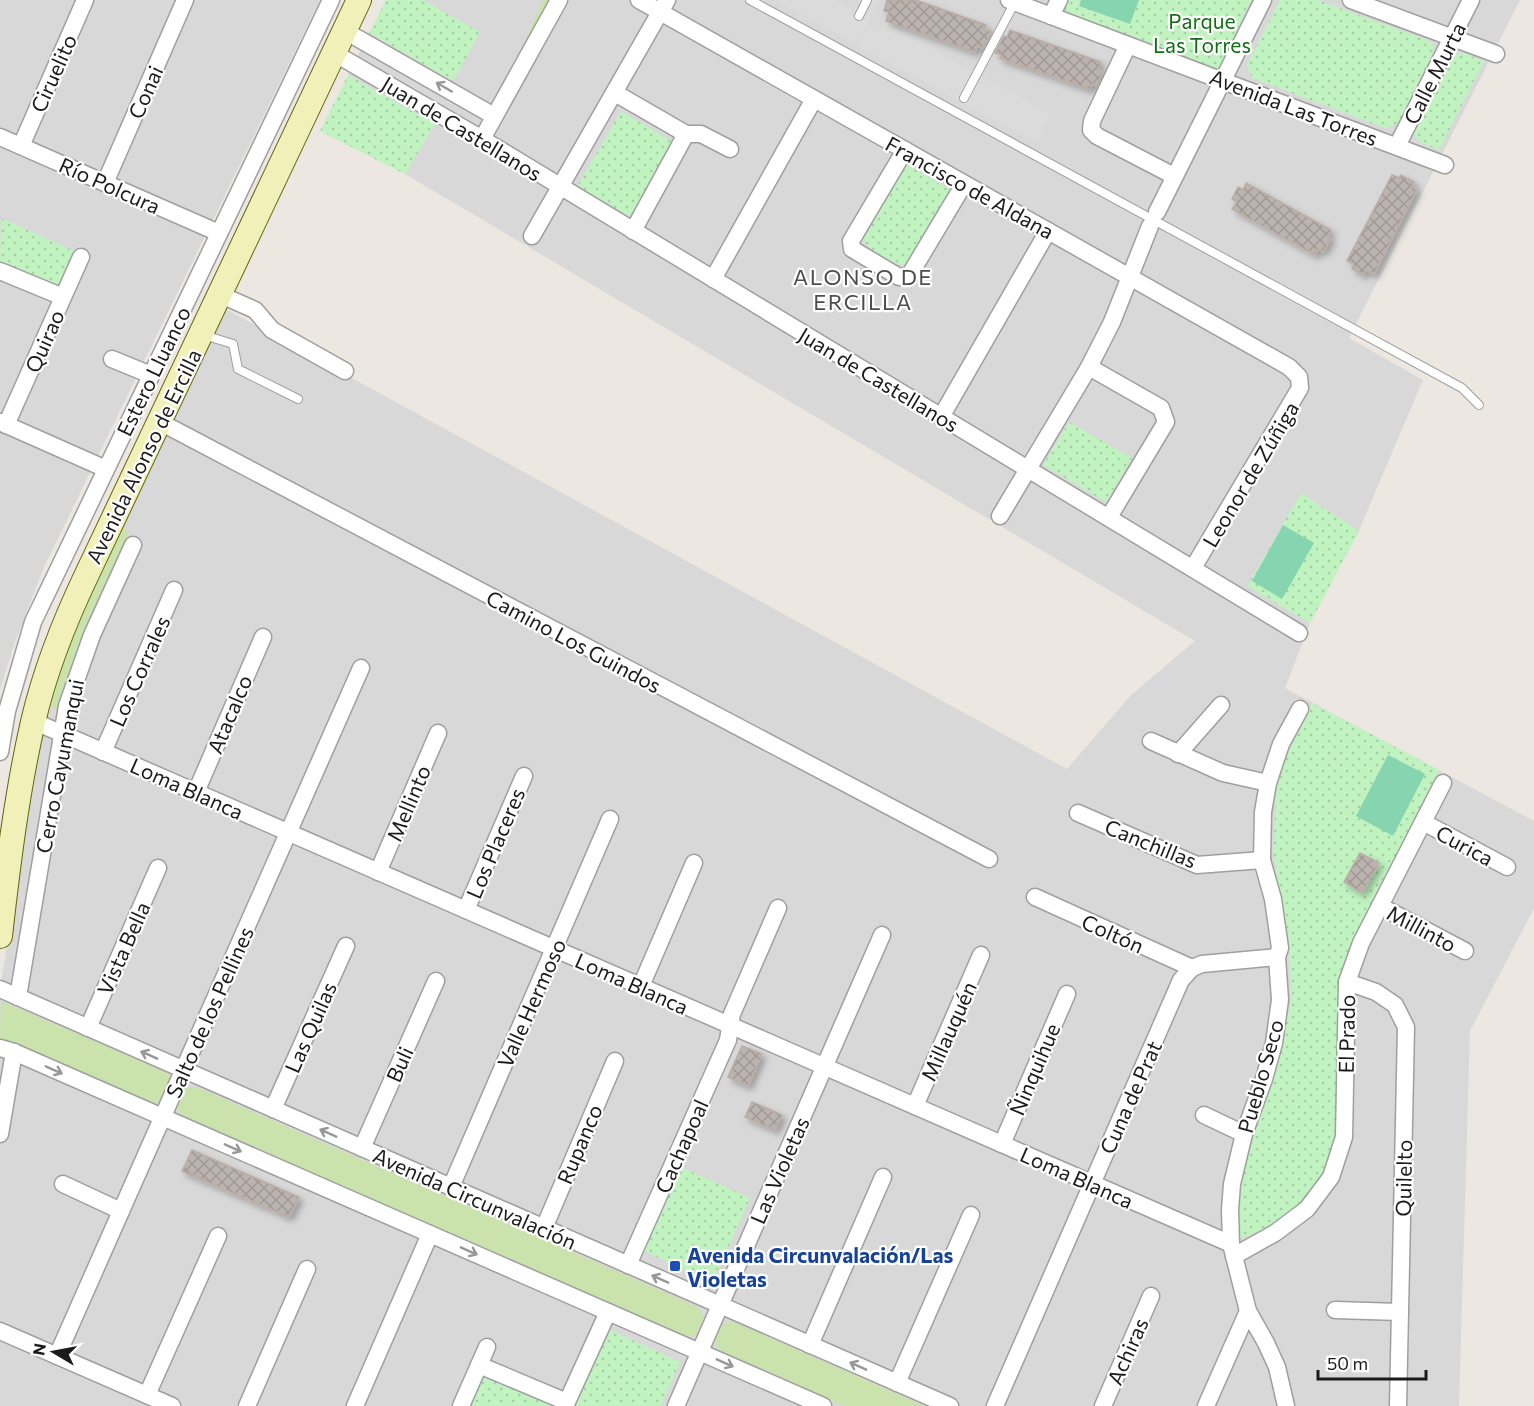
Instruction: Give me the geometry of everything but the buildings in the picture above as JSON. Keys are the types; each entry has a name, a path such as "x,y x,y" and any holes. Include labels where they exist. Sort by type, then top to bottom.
{"main road":[{"name":"Avenida Alonso de Ercilla","path":"0,936 22,775 33,721 48,668 73,603 359,0"}],"street":[{"name":"Ciruelito","path":"21,146 85,0"},
{"name":"Conai","path":"105,183 185,0"},
{"name":"Estero Lluanco","path":"0,752 3,710 33,622 331,0"},
{"path":"482,139 559,0"},
{"name":"Francisco de Aldana","path":"639,0 664,6 814,99 1289,368 1299,377"},
{"path":"1051,16 1059,0"},
{"path":"1000,516 1089,367 1112,322 1153,219 1263,0"},
{"name":"Calle Murta","path":"1397,146 1471,0"},
{"name":"Avenida Las Torres","path":"1012,1 1445,165"},
{"path":"1362,2 1496,54"},
{"path":"532,236 664,6"},
{"name":"Juan de Castellanos","path":"345,31 494,116"},
{"path":"1128,45 1092,121 1091,130 1097,136 1174,176"},
{"name":"Juan de Castellanos","path":"334,53 482,139 1299,633"},
{"path":"615,93 686,134 701,134 730,149"},
{"path":"712,279 814,99"},
{"path":"633,231 686,134"},
{"name":"Río Polcura","path":"0,137 219,233"},
{"path":"905,150 851,242 852,249 899,277 909,276 964,184"},
{"path":"941,417 1048,231"},
{"name":"Quirao","path":"3,424 81,257"},
{"path":"0,271 63,297"},
{"path":"220,295 255,310 272,330 345,371"},
{"path":"112,359 151,375"},
{"path":"1089,367 1161,408 1166,422 1109,517"},
{"name":"Leonor de Zúñiga","path":"1193,568 1300,388 1299,377"},
{"name":"Camino Los Guindos","path":"160,422 989,859"},
{"path":"3,424 106,469"},
{"name":"Cerro Cayumanqui","path":"18,997 62,733 83,657 133,545"},
{"name":"Los Corrales","path":"104,752 174,590"},
{"name":"Atacalco","path":"196,792 263,637"},
{"name":"Salto de los Pellines","path":"57,1356 361,668"},
{"path":"1178,753 1221,705"},
{"name":"Pueblo Seco","path":"1286,1406 1277,1367 1248,1311 1232,1250 1230,1210 1232,1184 1244,1134 1274,1043 1280,1000 1277,957 1280,948 1273,899 1262,860 1263,812 1268,783 1281,744 1300,709"},
{"name":"Loma Blanca","path":"33,721 1002,1144 1232,1250"},
{"name":"Mellinto","path":"378,872 438,733"},
{"path":"1151,741 1223,773 1268,783"},
{"name":"Los Placeres","path":"466,910 524,776"},
{"name":"El Prado","path":"1232,1250 1275,1233 1307,1209 1332,1177 1344,1137 1347,982 1361,943 1443,783"},
{"name":"Canchillas","path":"1078,813 1197,865 1262,860"},
{"name":"Valle Hermoso","path":"451,1187 610,819"},
{"name":"Curica","path":"1423,822 1508,867"},
{"path":"641,986 694,863"},
{"name":"Vista Bella","path":"88,1028 158,868"},
{"name":"Coltón","path":"1035,897 1192,968"},
{"name":"Millinto","path":"1380,906 1465,951"},
{"name":"Cachapoal","path":"628,1265 728,1040 732,1014 778,908"},
{"name":"Las Violetas","path":"676,1406 882,935"},
{"name":"Las Quilas","path":"273,1109 346,946"},
{"name":"Millauquén","path":"915,1106 981,955"},
{"path":"1192,968 1202,964 1277,957"},
{"name":"Cuna de Prat","path":"995,1406 1181,980 1192,968"},
{"name":"Buli","path":"362,1148 436,981"},
{"name":"Quilelto","path":"1347,982 1376,992 1395,1005 1406,1027 1398,1406"},
{"name":"Avenida Circunvalación","path":"0,989 950,1406"},
{"name":"Ñinquihue","path":"1002,1144 1067,994"},
{"path":"0,1134 7,1050 824,1406"},
{"name":"Rupanco","path":"543,1228 615,1060"},
{"path":"1204,1115 1244,1134"},
{"path":"810,1345 883,1177"},
{"path":"63,1184 121,1210"},
{"path":"897,1383 971,1215"},
{"path":"355,1406 430,1234"},
{"path":"147,1395 218,1236"},
{"path":"247,1406 307,1269"},
{"name":"Achiras","path":"1103,1406 1151,1296"},
{"path":"1335,1310 1400,1312"},
{"path":"1206,1406 1248,1311"},
{"path":"479,1365 567,1402 608,1312"},
{"path":"0,1331 172,1406"},
{"path":"461,1406 487,1347"}],"lane":[{"path":"750,0 1462,388 1479,405"},
{"path":"859,16 867,0"},
{"path":"964,98 1012,1"},
{"path":"202,335 233,344 238,369 298,399"}],"shaded area":[{"path":"0,0 320,0 44,567 15,642 0,690"},
{"path":"386,0 1520,0 1349,338 1423,380 1359,530 1310,623 1285,688 1534,821 1534,908 1470,1031 1459,1406 0,1406 0,989 46,704 82,604 224,308 1067,769 1131,695 1195,641 405,174 320,131"},
{"path":"776,0 834,0 853,10 859,0 880,0 857,44"},
{"path":"884,23 1051,114 1036,142 858,46 868,28 878,33"}],"green space":[{"path":"386,0 423,0 480,32 453,81 369,33"},
{"path":"543,0 551,0 519,54"},
{"name":"Parque Las Torres","path":"1069,0 1251,0 1218,71 1062,13"},
{"path":"1081,0 1139,0 1130,24 1079,6"},
{"path":"1280,0 1318,0 1432,42 1434,52 1398,124 1385,128 1252,78 1247,65"},
{"path":"1461,52 1484,61 1439,150 1418,141 1413,132 1453,55"},
{"path":"348,75 435,124 405,174 320,131"},
{"path":"621,111 673,142 630,217 577,187"},
{"path":"907,165 950,190 905,265 881,256 863,239"},
{"path":"1,218 76,252 59,291 0,265"},
{"path":"1069,422 1132,458 1106,502 1043,465"},
{"path":"1301,493 1359,531 1310,623 1247,586"},
{"path":"1283,525 1314,543 1282,599 1252,581"},
{"path":"120,526 129,532 92,611 57,709 46,704 57,671"},
{"path":"1312,703 1439,770 1354,938 1341,987 1339,1141 1323,1179 1304,1205 1272,1225 1239,1239 1240,1185 1279,1058 1291,999 1289,947 1273,851 1277,776"},
{"path":"1388,755 1425,774 1393,836 1356,816"},
{"path":"1,1001 168,1073 171,1082 163,1100 154,1103 0,1039"},
{"path":"185,1087 196,1087 698,1307 704,1317 695,1336 685,1337 183,1117 176,1107"},
{"path":"676,1165 750,1198 713,1282 639,1249"},
{"path":"732,1321 924,1406 844,1406 719,1351 715,1341 722,1325"},
{"path":"608,1329 680,1362 661,1406 573,1406"},
{"path":"484,1375 556,1406 470,1406"}],"place":[{"name":"Avenida Circunvalación/Las Violetas","path":"675,1266"}],"district":[{"name":"ALONSO DE ERCILLA","path":"863,288"}]}
